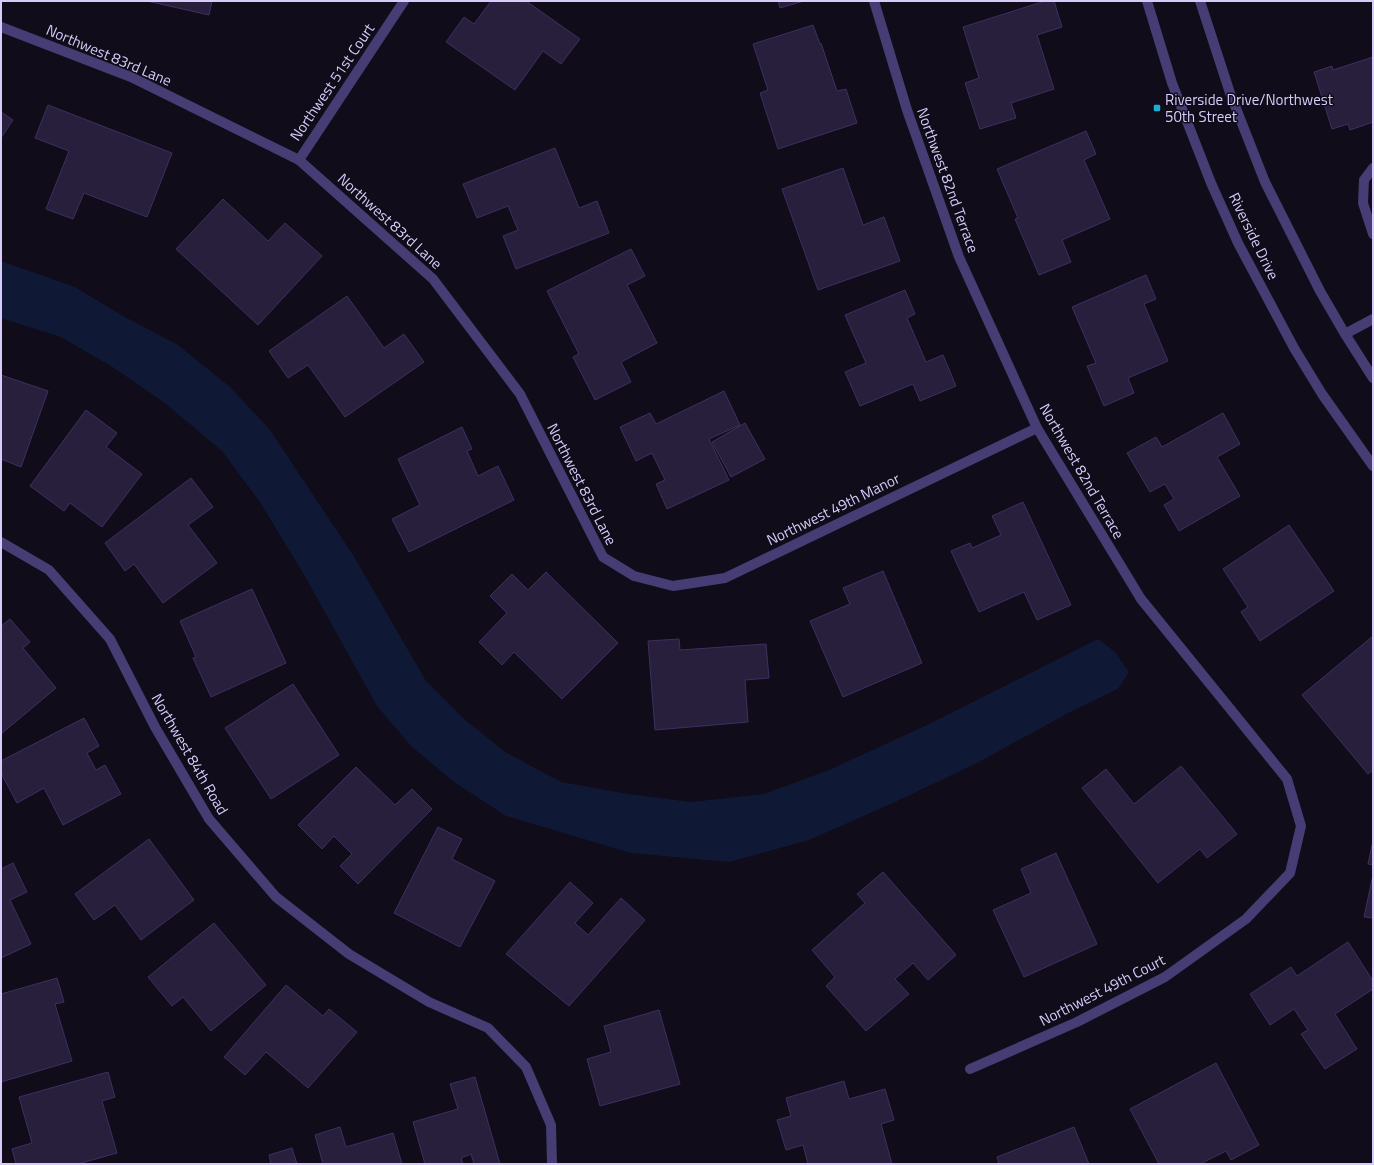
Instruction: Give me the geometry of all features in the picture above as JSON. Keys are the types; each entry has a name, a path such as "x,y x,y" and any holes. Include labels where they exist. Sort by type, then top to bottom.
{"street":[{"name":"Northwest 51st Court","path":"299,160 404,1"},
{"name":"Northwest 82nd Terrace","path":"874,1 907,110 960,257 1037,428 1141,599 1287,780 1301,826"},
{"name":"Riverside Drive","path":"1146,1 1172,83 1210,183 1238,243 1294,348 1322,394 1373,466"},
{"path":"1200,1 1230,93 1265,182 1320,291 1373,378"},
{"name":"Northwest 83rd Lane","path":"1,26 131,77 299,160 433,279 520,394 603,557 634,576"},
{"path":"1373,168 1364,180 1363,202 1373,234"},
{"path":"1345,334 1373,319"},
{"name":"Northwest 49th Manor","path":"634,576 673,586 726,578 1037,428"},
{"name":"Northwest 84th Road","path":"1,542 49,570 110,639 155,727 209,819 276,897 349,954 429,1002 488,1028 526,1067 550,1125 552,1164"},
{"name":"Northwest 49th Court","path":"970,1069 1077,1022 1165,977 1246,919 1290,873 1301,826"}],"water":[{"path":"1,261 75,287 123,316 178,345 230,387 270,430 353,555 426,681 463,718 505,752 561,782 628,794 691,802 764,794 829,770 927,725 1098,639 1115,652 1129,672 1118,689 1072,711 977,763 893,803 809,840 729,862 631,853 506,816 454,782 412,747 377,706 306,578 260,502 222,451 165,403 114,368 61,337 1,318"}],"building":[{"path":"147,1 212,1 209,15"},
{"path":"491,1 526,1 580,39 561,64 543,51 515,90 446,42 464,17 474,24"},
{"path":"778,1 804,1 780,8"},
{"path":"1045,1 1054,1 1062,27 1037,35 1054,89 1011,103 1016,118 980,129 965,83 979,78 963,27"},
{"path":"813,25 820,44 821,43 837,91 846,89 857,123 778,149 760,93 768,90 753,44"},
{"path":"1373,57 1373,122 1350,130 1348,124 1332,129 1314,72 1332,66 1333,70"},
{"path":"48,105 172,153 147,217 84,193 73,219 46,209 69,151 35,138"},
{"path":"1,112 13,120 1,138"},
{"path":"1086,131 1096,154 1084,160 1110,219 1062,240 1071,262 1039,275 1015,219 1018,218 997,169"},
{"path":"555,148 579,208 597,201 609,233 516,269 503,236 518,230 508,206 477,218 463,184"},
{"path":"843,168 863,225 884,217 900,261 818,290 782,189"},
{"path":"223,199 268,241 285,223 322,256 258,325 176,249"},
{"path":"631,249 645,276 627,285 657,343 621,362 631,382 595,400 573,357 579,354 547,291"},
{"path":"1146,275 1156,299 1144,304 1168,361 1128,378 1134,393 1104,406 1087,366 1096,363 1072,307"},
{"path":"905,290 915,314 907,318 926,362 943,355 956,386 920,401 913,384 860,406 845,372 866,363 845,315"},
{"path":"347,296 384,348 404,334 424,362 345,417 308,365 288,378 269,351"},
{"path":"1,375 48,391 21,467 1,459"},
{"path":"724,391 740,425 709,439 729,480 667,509 656,484 665,480 652,453 636,461 620,427 650,413 656,424"},
{"path":"86,410 117,433 106,447 142,474 102,527 70,503 64,511 30,486"},
{"path":"1223,413 1240,444 1217,457 1240,496 1179,531 1164,505 1174,499 1165,484 1150,492 1127,453 1156,437 1162,447"},
{"path":"745,423 765,459 731,477 712,442"},
{"path":"462,427 472,449 467,451 478,476 498,466 514,500 409,552 392,519 420,505 398,459"},
{"path":"191,478 213,507 188,525 217,563 163,603 134,564 125,571 105,543"},
{"path":"1023,502 1071,605 1037,620 1024,592 979,612 951,551 970,543 972,548 1001,535 992,516"},
{"path":"1289,525 1334,591 1260,641 1241,612 1248,607 1223,569"},
{"path":"883,571 922,663 843,697 810,621 850,604 843,588"},
{"path":"546,572 618,643 562,699 514,652 502,665 479,642 507,613 490,596 512,574 528,590"},
{"path":"252,589 286,663 211,697 193,658 196,657 180,621"},
{"path":"10,619 30,642 23,648 56,688 1,734 1,626"},
{"path":"1373,636 1373,770 1368,774 1302,695"},
{"path":"679,639 680,650 766,644 769,678 745,680 748,722 655,730 648,641"},
{"path":"293,684 339,755 271,799 225,728"},
{"path":"84,718 99,746 87,753 96,770 105,765 121,794 63,825 44,788 17,803 1,773 1,761"},
{"path":"1181,766 1237,834 1207,858 1200,849 1158,883 1082,788 1106,769 1134,804"},
{"path":"356,767 395,805 412,789 432,809 358,884 340,866 352,854 334,836 322,849 298,825"},
{"path":"438,827 462,839 452,859 495,881 460,947 394,913"},
{"path":"149,839 194,900 141,940 115,905 94,920 75,894"},
{"path":"1373,841 1373,865 1368,864"},
{"path":"1056,853 1097,944 1024,977 993,910 1031,893 1021,869"},
{"path":"13,863 27,892 10,900 31,944 1,958 1,869"},
{"path":"883,872 956,955 928,980 913,963 895,979 909,994 866,1031 826,986 835,977 812,950 865,903 857,894"},
{"path":"1373,875 1373,918 1364,917"},
{"path":"570,882 593,903 575,923 588,935 621,898 645,920 569,1006 506,954"},
{"path":"214,923 266,985 211,1031 183,997 172,1006 148,977"},
{"path":"1348,942 1373,981 1373,989 1335,1014 1357,1049 1325,1069 1301,1034 1308,1030 1294,1009 1270,1025 1250,994 1291,967 1297,976"},
{"path":"57,978 64,1002 55,1004 72,1061 1,1082 1,994"},
{"path":"286,985 323,1016 329,1009 357,1032 308,1088 266,1052 245,1075 224,1057"},
{"path":"659,1010 680,1084 600,1106 587,1059 611,1052 604,1026"},
{"path":"1216,1063 1259,1145 1231,1160 1226,1151 1200,1164 1159,1164 1130,1109"},
{"path":"108,1072 115,1097 102,1101 117,1153 78,1164 16,1164 12,1149 32,1143 19,1097"},
{"path":"475,1077 500,1164 474,1164 471,1154 461,1158 463,1164 425,1164 413,1122 458,1109 450,1084"},
{"path":"844,1081 849,1099 885,1089 894,1120 881,1124 892,1164 808,1164 803,1145 786,1150 777,1120 791,1116 786,1098"},
{"path":"340,1127 346,1147 393,1133 402,1164 323,1164 315,1135"},
{"path":"1074,1127 1089,1164 999,1164 997,1157"},
{"path":"292,1148 297,1164 271,1164 269,1155"}],"place":[{"name":"Riverside Drive/Northwest 50th Street","path":"1157,108"}]}
